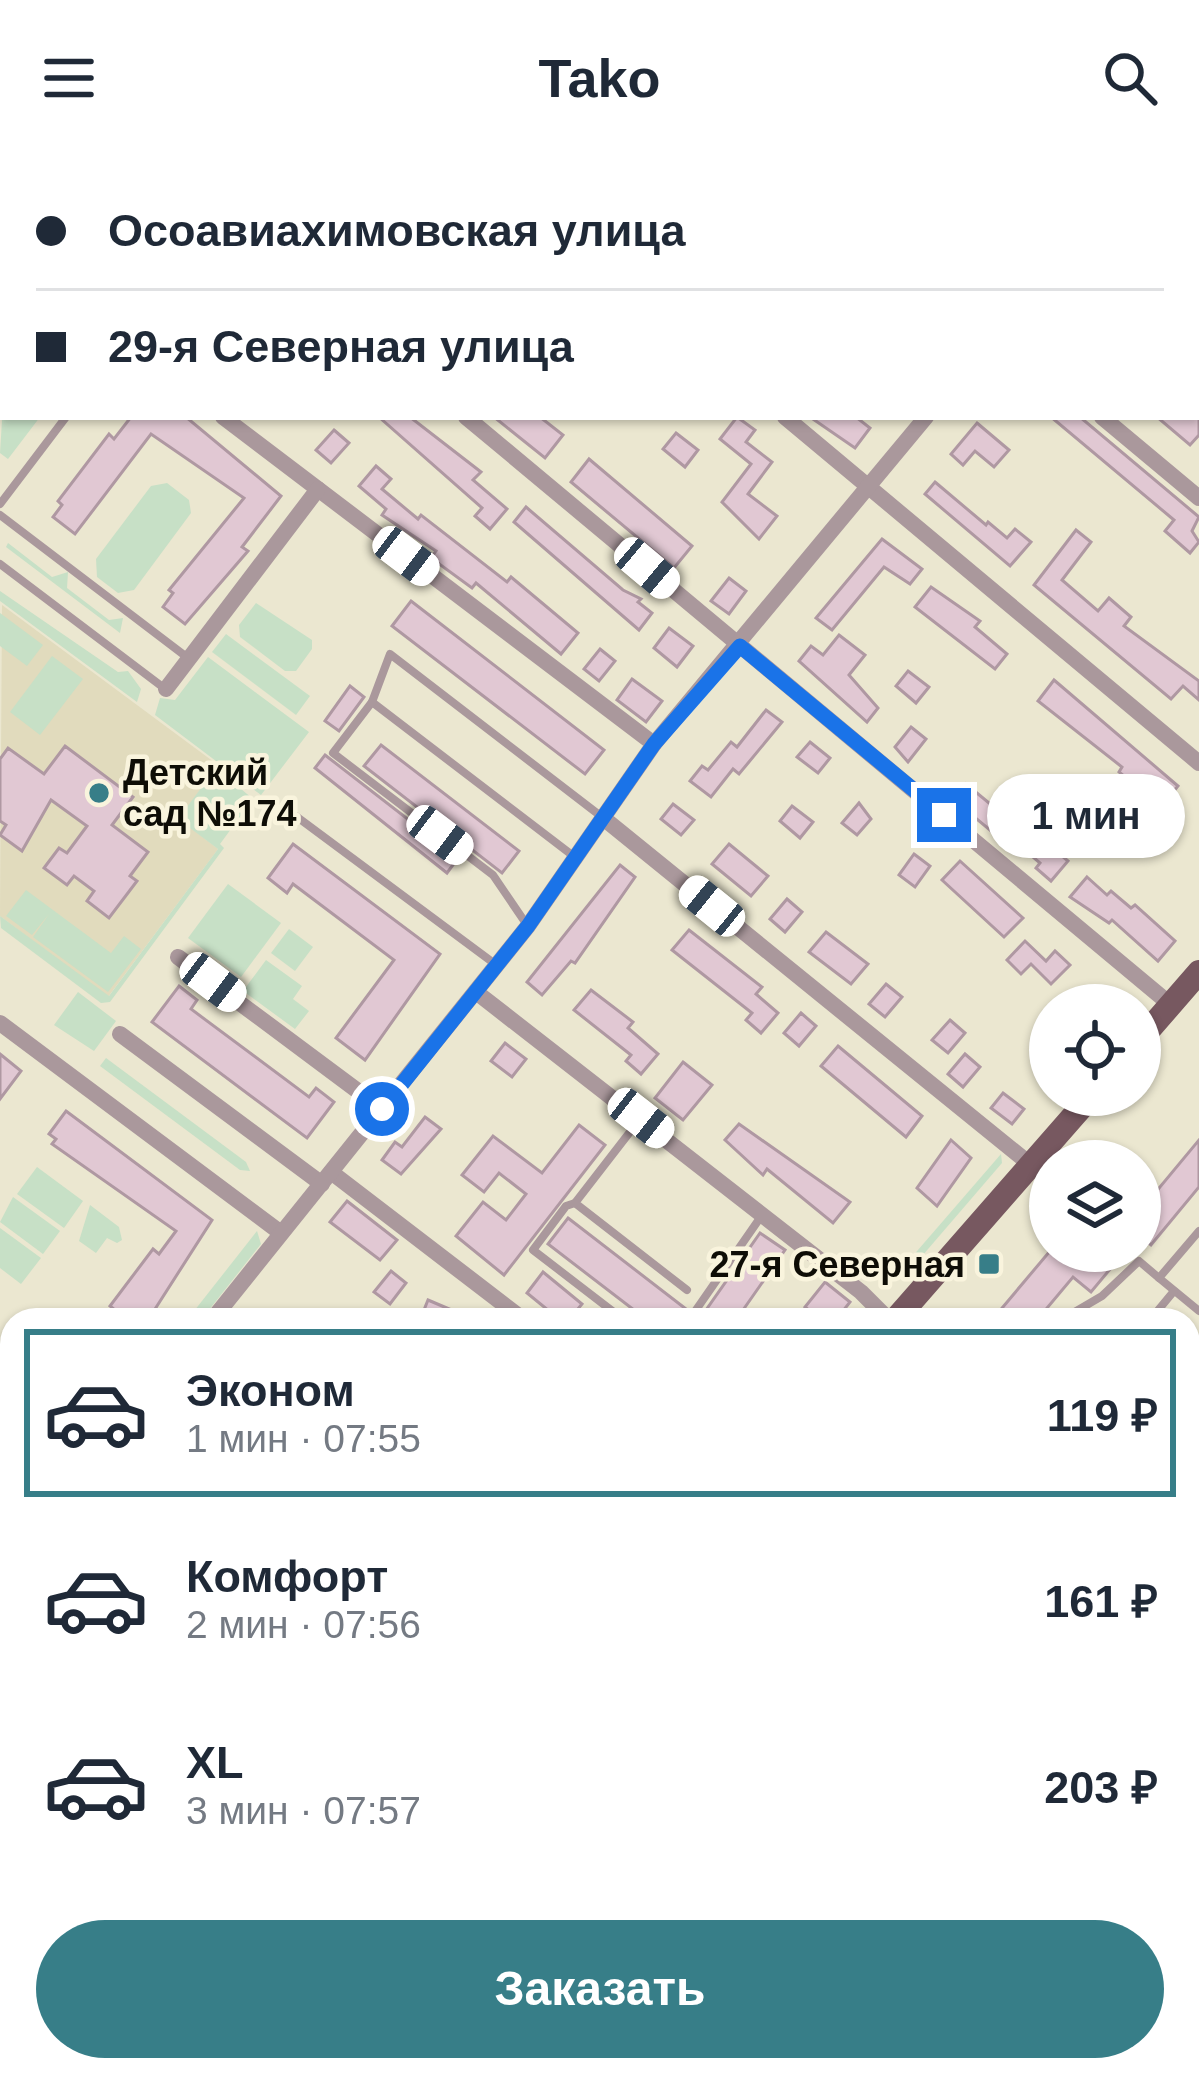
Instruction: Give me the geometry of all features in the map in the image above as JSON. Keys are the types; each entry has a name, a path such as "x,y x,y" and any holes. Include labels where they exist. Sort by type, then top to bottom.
{"main road":[{"path":"1161,1016 1199,972"},
{"path":"1053,1140 1074,1116"},
{"path":"903,1308 1029,1167"}],"street":[{"path":"227,420 654,744"},
{"path":"470,420 1171,1005"},
{"path":"789,420 1199,763"},
{"path":"222,1308 528,926 654,744 924,420"},
{"path":"1106,420 1199,498"},
{"path":"166,689 318,489"},
{"path":"602,817 1029,1163"},
{"path":"178,957 382,1109"},
{"path":"476,992 877,1308"},
{"path":"0,1023 281,1234"},
{"path":"120,1034 507,1308"}],"lane":[{"path":"0,504 64,420"},
{"path":"0,515 189,658"},
{"path":"0,564 166,689"},
{"path":"528,926 493,875 333,753 372,702 390,654 602,817"},
{"path":"372,702 576,858"},
{"path":"290,811 496,964"},
{"path":"608,1308 533,1250 641,1118"},
{"path":"575,1203 687,1290"},
{"path":"697,1308 763,1214"},
{"path":"1159,1278 1199,1231"},
{"path":"1082,1308 1102,1296 1138,1261 1194,1308"},
{"path":"1160,1308 1174,1291"}],"shaded area":[{"name":"Детский сад №174","path":"2,605 218,765 179,819 218,849 108,997 0,916"}],"green space":[{"path":"2,420 38,420 8,459 0,453"},
{"path":"167,483 189,500 191,513 134,590 118,593 97,577 96,559 151,486"},
{"path":"8,543 52,577 68,572 67,588 109,620 123,618 120,633 6,547"},
{"path":"0,591 118,672 128,671 141,689 137,702 0,601"},
{"path":"256,603 312,640 312,649 296,671 285,671 240,637 239,625"},
{"path":"0,613 43,645 27,666 0,646"},
{"path":"226,634 310,696 296,715 212,652"},
{"path":"52,656 83,679 40,735 10,712"},
{"path":"208,657 309,732 261,795 155,715 160,698 175,700"},
{"path":"216,768 253,799 220,844 224,848 110,1002 101,1003 1,928 0,916 109,996 218,849 178,819"},
{"path":"228,884 281,923 241,977 188,938"},
{"path":"26,890 111,953 124,936 141,949 108,992 33,937 49,914 32,935 6,916"},
{"path":"289,929 313,947 295,971 271,953"},
{"path":"266,960 302,986 293,999 309,1011 295,1029 243,991"},
{"path":"78,992 116,1021 94,1051 54,1025"},
{"path":"106,1058 246,1162 250,1171 240,1170 100,1066"},
{"path":"1001,1154 1002,1163 904,1277 905,1265"},
{"path":"37,1167 83,1201 64,1228 17,1194"},
{"path":"13,1197 60,1231 43,1254 0,1222"},
{"path":"90,1205 119,1227 122,1240 117,1243 107,1238 96,1253 79,1241"},
{"path":"0,1228 41,1258 21,1284 0,1268"},
{"path":"257,1231 261,1244 210,1308 196,1308"}],"building":[{"path":"129,420 190,420 281,496 242,547 248,551 185,624 163,607 173,593 169,590 244,498 151,434 75,534 53,517 62,505 58,501 109,434 114,439"},
{"path":"382,420 414,420 481,472 473,480 507,509 490,529 475,516 482,508"},
{"path":"498,420 544,420 563,435 545,458"},
{"path":"735,420 741,420 755,430 746,442 772,462 748,494 777,516 759,539 722,502 751,464 720,439"},
{"path":"814,420 860,420 870,428 855,448"},
{"path":"1055,420 1084,420 1199,517 1192,531 1199,542 1190,553 1165,531 1174,520"},
{"path":"1161,420 1199,420 1199,435 1190,445"},
{"path":"977,423 1009,450 994,467 975,451 963,465 951,454"},
{"path":"334,430 349,443 331,463 316,450"},
{"path":"676,433 698,450 685,467 663,449"},
{"path":"589,459 692,546 674,568 571,482"},
{"path":"376,466 391,479 382,489 418,519 421,515 507,582 511,577 578,633 561,654 476,583 472,588 431,558 436,551 382,515 386,509 359,486"},
{"path":"935,482 986,525 988,522 1007,538 1015,529 1031,542 1010,566 925,494"},
{"path":"526,507 623,590 641,599 638,602 652,613 639,630 514,522"},
{"path":"1076,530 1091,542 1062,580 1098,611 1109,598 1131,617 1124,626 1199,681 1199,700 1183,686 1171,699 1034,585"},
{"path":"882,539 922,569 910,584 884,567 832,630 816,618"},
{"path":"729,578 746,591 729,614 711,601"},
{"path":"931,587 980,621 975,627 1007,654 995,669 915,607"},
{"path":"411,601 604,750 585,774 392,626"},
{"path":"669,628 693,646 677,667 654,648"},
{"path":"839,635 865,655 849,675 878,708 867,722 799,661 811,646 823,655"},
{"path":"600,649 615,661 599,681 584,669"},
{"path":"908,671 929,687 916,703 896,686"},
{"path":"632,679 662,701 646,722 617,700"},
{"path":"1054,680 1178,786 1161,807 1119,772 1122,767 1038,701"},
{"path":"350,686 364,697 339,731 325,721"},
{"path":"766,710 782,722 739,774 733,769 711,797 690,781 702,766 708,770 731,742 737,747"},
{"path":"911,727 926,739 908,762 895,747"},
{"path":"810,742 830,758 818,773 797,757"},
{"path":"381,745 519,851 502,873 364,766"},
{"name":"Детский сад №174","path":"65,746 133,797 112,825 148,852 130,876 137,881 109,918 87,901 94,891 74,876 67,885 44,868 59,848 67,853 87,826 51,800 22,851 0,835 6,825 0,821 0,759 8,748 44,774"},
{"path":"325,755 458,858 447,873 315,768"},
{"path":"966,784 1027,828 1033,822 1048,835 1043,840 1068,861 1051,881 1036,868 1040,863 1002,830 997,836 954,800"},
{"path":"859,803 871,819 857,835 842,823"},
{"path":"673,804 694,820 681,835 661,819"},
{"path":"792,806 813,822 800,838 780,821"},
{"path":"293,844 440,954 365,1060 336,1038 394,960 293,884 287,893 268,878"},
{"path":"729,844 768,876 751,896 712,864"},
{"path":"914,854 930,866 915,887 899,875"},
{"path":"960,861 1023,918 1004,937 942,880"},
{"path":"620,865 635,877 575,963 571,961 542,995 527,982"},
{"path":"1087,877 1107,895 1111,891 1131,908 1135,905 1175,941 1158,961 1112,920 1109,923 1070,897"},
{"path":"787,899 802,912 785,932 770,919"},
{"path":"689,930 762,987 756,994 778,1013 761,1033 746,1020 752,1013 672,950"},
{"path":"826,932 868,964 851,984 809,952"},
{"path":"1025,941 1046,961 1055,951 1070,965 1051,984 1031,964 1021,974 1007,960"},
{"path":"886,984 902,997 885,1017 869,1004"},
{"path":"179,986 197,1000 191,1009 309,1097 316,1088 334,1102 307,1138 152,1022"},
{"path":"591,990 633,1022 628,1028 658,1054 641,1074 626,1061 631,1055 574,1010"},
{"path":"801,1013 816,1026 799,1046 784,1033"},
{"path":"950,1020 965,1033 948,1053 932,1040"},
{"path":"505,1043 526,1059 512,1077 491,1061"},
{"path":"838,1046 922,1116 906,1137 821,1066"},
{"path":"0,1054 21,1071 0,1099"},
{"path":"965,1054 980,1067 963,1087 948,1074"},
{"path":"683,1062 712,1085 683,1120 655,1098"},
{"path":"1003,1093 1024,1109 1012,1124 991,1108"},
{"path":"66,1111 212,1220 156,1308 110,1306 153,1249 159,1254 176,1231 52,1144 56,1139 49,1134"},
{"path":"425,1117 441,1129 401,1174 382,1160 395,1142 402,1147"},
{"path":"739,1124 850,1202 833,1223 767,1169 763,1175 725,1140"},
{"path":"579,1125 605,1145 504,1275 456,1236 483,1202 506,1220 526,1194 499,1173 484,1192 462,1175 493,1136 542,1173"},
{"path":"951,1140 971,1158 937,1206 917,1188"},
{"path":"1199,1140 1199,1187 1161,1233 1161,1186"},
{"path":"347,1201 397,1240 380,1260 330,1222"},
{"path":"568,1218 685,1308 631,1308 548,1244"},
{"path":"760,1233 785,1250 744,1308 707,1308"},
{"path":"391,1271 406,1283 390,1304 374,1292"},
{"path":"543,1272 582,1304 579,1308 545,1308 527,1293"},
{"path":"1032,1272 1108,1272 1091,1292 1073,1277 1047,1308 1002,1308"},
{"path":"825,1282 850,1302 845,1308 805,1307"}],"place":[{"name":"Детский сад №174","path":"99,793"},
{"name":"27-я Северная","path":"989,1264"}],"route":[{"path":"382,1109 528,926 654,744 740,646 944,815"}]}
